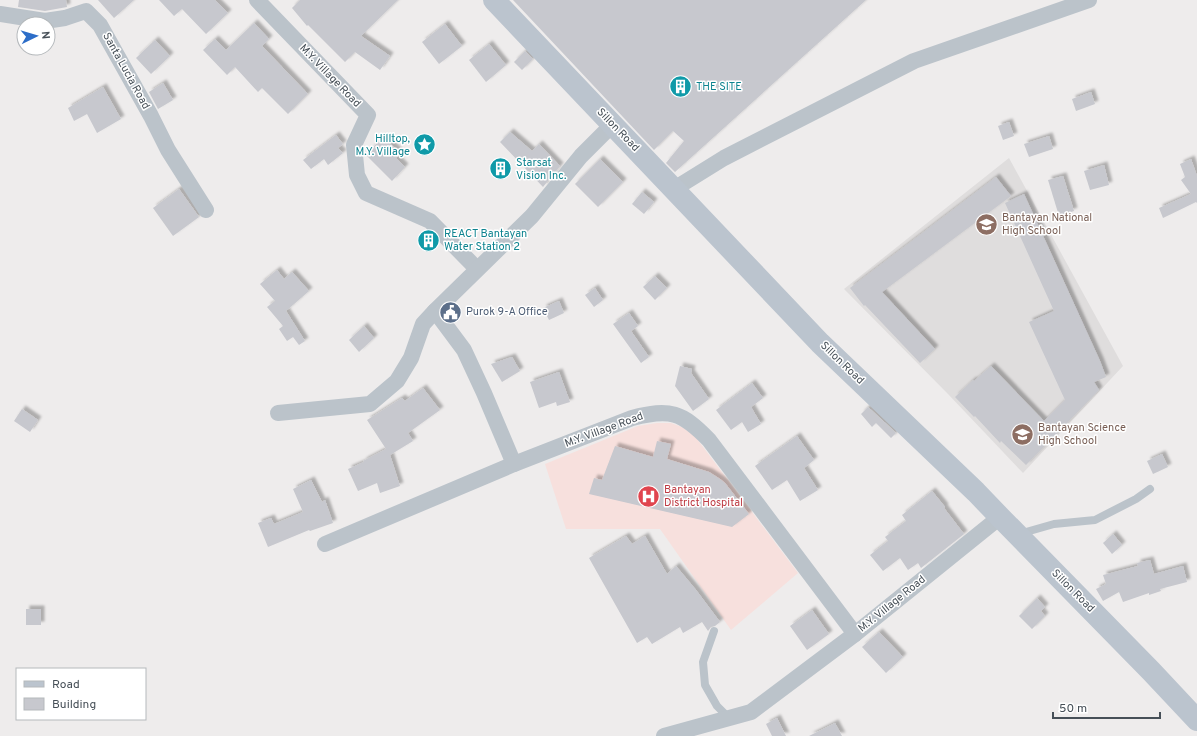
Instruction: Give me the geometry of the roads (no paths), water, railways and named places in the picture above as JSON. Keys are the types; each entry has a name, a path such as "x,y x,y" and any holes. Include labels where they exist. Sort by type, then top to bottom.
{"main road":[{"name":"Sillon Road","path":"494,0 820,343 976,492 1197,720"}],"street":[{"name":"M.Y. Village Road","path":"257,0 368,115 354,145 357,175 366,193 430,221 477,269"},
{"path":"674,189 724,158 914,61 1089,0"},
{"name":"Santa Lucia Road","path":"0,14 44,21 65,18 86,11 100,25 172,156 206,210"},
{"path":"278,413 370,404 397,381 411,358 423,324 532,216 581,156 613,124"},
{"path":"435,311 464,350 514,464"},
{"name":"M.Y. Village Road","path":"325,544 514,464 632,418 652,413 668,413 683,418 696,426 709,440 855,634 1000,517"},
{"path":"664,736 750,712 855,634"}],"lane":[{"path":"1017,534 1054,524 1095,520 1136,499 1150,489"},
{"path":"714,631 703,662 705,685 717,706 729,718"}],"place":[{"name":"THE SITE","path":"681,87"},
{"name":"Hilltop, M.Y. Village","path":"425,145"},
{"name":"Starsat Vision Inc.","path":"500,169"},
{"name":"Bantayan National High School","path":"986,224"},
{"name":"REACT Bantayan Water Station 2","path":"429,240"},
{"name":"Purok 9-A Office","path":"450,312"},
{"name":"Bantayan Science High School","path":"1023,434"},
{"name":"Bantayan District Hospital","path":"648,496"}]}
